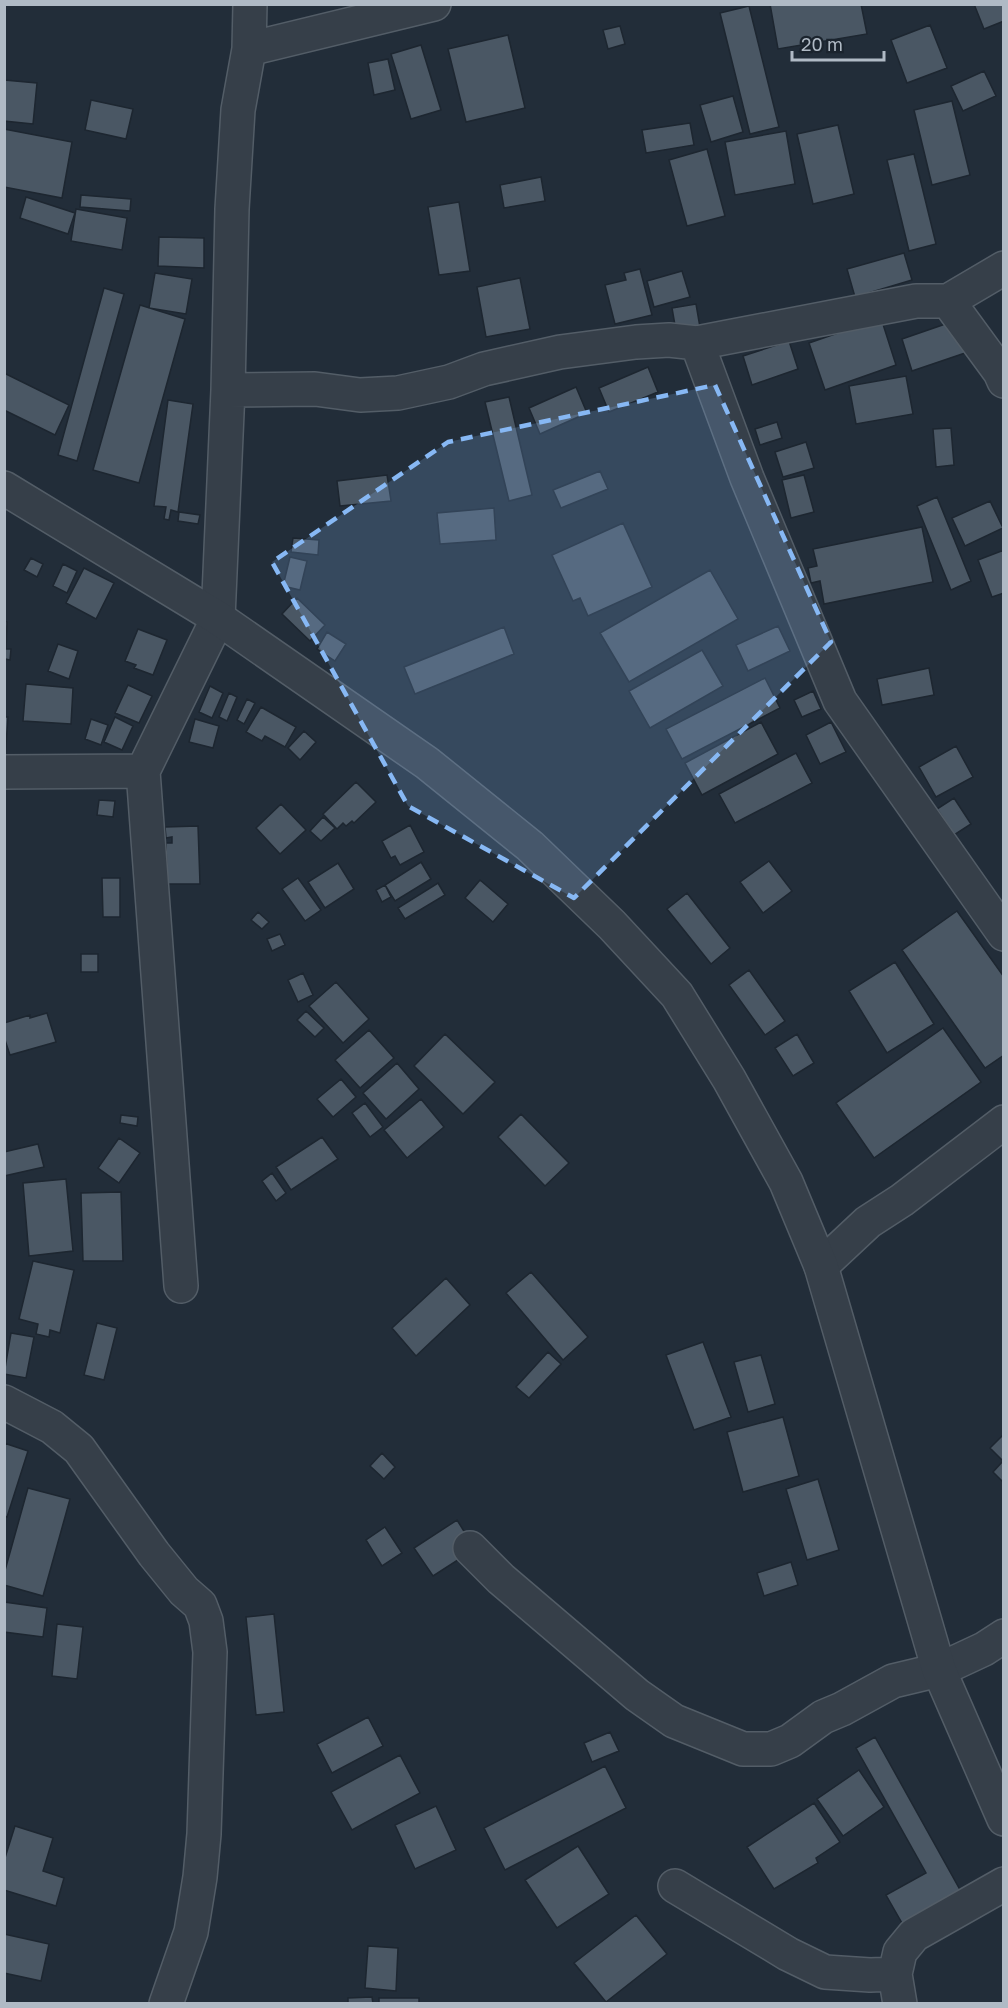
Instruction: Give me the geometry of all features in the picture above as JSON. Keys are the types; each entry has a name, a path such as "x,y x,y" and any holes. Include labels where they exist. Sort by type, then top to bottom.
{"street":[{"path":"182,1286 143,771 218,618 228,390 232,209 237,121 249,49 250,4"},
{"path":"249,49 434,4"},
{"path":"228,390 315,389 360,395 399,393 449,382 484,369 560,352 636,342 669,340 697,343 916,301 948,301 1004,268"},
{"path":"948,301 1000,372 1004,381"},
{"path":"697,343 747,478 840,701 1004,934"},
{"path":"4,488 218,618 427,763 547,862 676,995 729,1079 786,1182 821,1266 939,1670 1004,1819"},
{"path":"4,772 143,771"},
{"path":"821,1266 868,1222 910,1194 1004,1122"},
{"path":"4,1402 52,1426 79,1449 154,1554 184,1591 200,1605 206,1621 210,1652 204,1834 200,1877 191,1932 166,2004"},
{"path":"470,1548 501,1578 637,1695 674,1721 743,1749 771,1749 790,1741 823,1717 893,1681 939,1670 984,1649 1004,1636"},
{"path":"675,1886 788,1954 825,1972 870,1975 898,1989 900,1952 914,1935 1004,1884"}],"highlighted area":[{"path":"715,385 831,642 574,898 408,806 272,562 448,442"}],"building":[{"path":"770,4 861,4 867,34 778,49"},
{"path":"974,4 1004,4 1004,21 984,29"},
{"path":"749,6 779,127 750,134 720,13"},
{"path":"930,25 947,68 907,83 891,40"},
{"path":"620,26 625,44 608,49 603,30"},
{"path":"508,35 525,108 466,122 448,49"},
{"path":"421,45 441,110 411,119 391,54"},
{"path":"388,59 395,90 374,95 368,63"},
{"path":"984,71 996,96 963,111 951,86"},
{"path":"4,80 37,83 33,124 4,121"},
{"path":"733,96 743,132 711,142 700,105"},
{"path":"91,100 133,109 126,139 85,130"},
{"path":"952,101 970,175 932,185 914,110"},
{"path":"690,123 694,145 646,153 642,130"},
{"path":"838,125 854,194 813,204 797,134"},
{"path":"4,129 72,142 62,198 4,187"},
{"path":"786,131 795,184 735,195 725,142"},
{"path":"707,149 725,216 687,226 669,160"},
{"path":"914,154 936,244 909,251 887,160"},
{"path":"541,177 545,201 504,208 500,185"},
{"path":"81,195 131,199 130,211 80,207"},
{"path":"26,197 75,213 68,234 20,218"},
{"path":"459,202 470,271 439,275 428,207"},
{"path":"76,209 127,218 122,250 71,241"},
{"path":"159,237 204,238 204,268 158,266"},
{"path":"904,253 912,280 855,297 847,269"},
{"path":"640,269 652,315 615,324 605,285 626,280 624,273"},
{"path":"682,271 690,297 654,307 647,281"},
{"path":"155,273 192,279 186,314 149,308"},
{"path":"520,278 530,329 486,337 477,287"},
{"path":"104,288 124,294 77,461 58,455"},
{"path":"696,304 701,333 677,337 672,308"},
{"path":"140,305 185,319 139,483 93,470"},
{"path":"881,318 896,365 825,390 809,343"},
{"path":"957,320 968,352 912,371 902,339"},
{"path":"789,341 798,369 752,385 743,356"},
{"path":"648,367 658,392 609,412 599,388"},
{"path":"4,373 69,405 55,435 4,410"},
{"path":"906,376 913,414 856,424 849,386"},
{"path":"576,387 587,413 540,434 529,408"},
{"path":"509,397 532,495 509,501 485,402"},
{"path":"168,400 193,404 178,512 171,510 169,520 164,519 166,507 154,506"},
{"path":"777,422 782,438 760,445 755,429"},
{"path":"951,428 954,465 936,467 933,429"},
{"path":"806,442 814,468 783,477 775,452"},
{"path":"600,471 608,489 561,508 553,490"},
{"path":"387,475 391,501 340,506 337,481"},
{"path":"804,475 814,512 791,518 782,480"},
{"path":"937,497 971,581 951,590 917,506"},
{"path":"990,501 1003,528 965,546 952,518"},
{"path":"494,508 496,540 440,544 437,513"},
{"path":"179,512 200,515 198,524 178,521"},
{"path":"623,523 652,587 588,616 580,598 573,601 552,555"},
{"path":"922,527 933,582 824,604 820,581 811,583 808,568 817,566 813,549"},
{"path":"293,538 319,540 318,555 291,552"},
{"path":"1004,550 1004,593 992,597 978,560"},
{"path":"290,557 307,561 300,590 283,586"},
{"path":"31,558 43,564 37,577 24,570"},
{"path":"63,564 77,571 67,593 53,586"},
{"path":"84,568 114,583 96,619 66,603"},
{"path":"710,570 738,619 629,682 600,633"},
{"path":"297,598 325,625 310,641 282,614"},
{"path":"4,621 7,622 6,649 11,649 10,660 5,659 4,673"},
{"path":"778,626 790,651 748,671 736,645"},
{"path":"504,627 514,654 415,694 404,667"},
{"path":"138,629 167,640 153,675 134,668 136,665 125,661"},
{"path":"327,632 346,644 335,661 317,649"},
{"path":"58,644 78,651 69,679 48,671"},
{"path":"702,650 723,686 650,728 629,691"},
{"path":"929,668 934,695 882,705 877,679"},
{"path":"765,678 780,708 682,759 666,729"},
{"path":"26,684 73,688 71,724 23,721"},
{"path":"128,685 152,696 139,723 115,713"},
{"path":"210,686 223,693 212,718 199,712"},
{"path":"813,691 821,709 802,717 794,700"},
{"path":"229,693 237,697 227,721 219,717"},
{"path":"247,699 255,703 244,724 237,720"},
{"path":"261,707 296,727 285,747 265,736 262,741 246,732"},
{"path":"4,717 8,717 5,758 4,758"},
{"path":"115,717 133,726 122,750 104,742"},
{"path":"91,719 108,725 101,745 85,739"},
{"path":"195,719 219,726 213,748 189,742"},
{"path":"761,722 778,754 702,795 685,763"},
{"path":"831,722 846,752 820,764 806,735"},
{"path":"304,731 316,742 300,760 288,748"},
{"path":"956,746 973,777 936,797 919,767"},
{"path":"796,753 812,783 735,823 719,794"},
{"path":"356,782 376,802 354,823 352,821 346,826 343,823 337,829 323,814"},
{"path":"954,798 971,824 954,835 937,809"},
{"path":"99,800 115,801 113,817 97,815"},
{"path":"281,804 306,830 280,854 256,828"},
{"path":"323,817 335,828 321,841 310,831"},
{"path":"410,825 424,852 400,865 395,856 391,858 382,841"},
{"path":"198,826 200,884 167,884 166,843 172,843 172,837 166,838 165,827"},
{"path":"769,861 792,891 763,913 740,882"},
{"path":"421,862 431,879 395,901 385,885"},
{"path":"338,863 354,889 325,908 308,882"},
{"path":"102,878 120,878 120,917 103,917"},
{"path":"298,878 321,910 305,921 282,889"},
{"path":"480,880 508,904 493,922 465,898"},
{"path":"438,883 445,895 405,919 398,908"},
{"path":"385,885 391,897 382,902 376,890"},
{"path":"687,893 730,948 711,964 667,909"},
{"path":"957,911 1004,977 1004,1055 985,1068 902,950"},
{"path":"258,912 269,922 262,929 251,920"},
{"path":"280,934 285,945 272,951 267,939"},
{"path":"81,954 98,954 98,972 81,972"},
{"path":"895,962 934,1024 887,1053 849,991"},
{"path":"749,970 785,1021 765,1035 729,985"},
{"path":"303,973 313,995 298,1002 288,980"},
{"path":"336,982 369,1019 343,1043 309,1006"},
{"path":"306,1011 324,1028 315,1037 297,1020"},
{"path":"47,1013 56,1042 10,1055 4,1037 4,1023 30,1015 30,1018"},
{"path":"943,1028 981,1082 874,1158 836,1103"},
{"path":"369,1030 394,1058 360,1088 335,1060"},
{"path":"445,1034 495,1082 463,1114 414,1066"},
{"path":"797,1034 814,1063 793,1076 775,1048"},
{"path":"397,1063 419,1089 386,1119 363,1093"},
{"path":"341,1079 356,1097 333,1117 317,1099"},
{"path":"421,1099 444,1127 407,1158 384,1130"},
{"path":"365,1103 383,1127 370,1137 352,1113"},
{"path":"521,1114 569,1163 545,1186 498,1137"},
{"path":"121,1115 138,1117 137,1126 120,1123"},
{"path":"322,1137 338,1159 291,1190 276,1167"},
{"path":"119,1138 140,1153 119,1183 98,1168"},
{"path":"38,1144 44,1167 4,1176 4,1152"},
{"path":"272,1173 286,1193 276,1201 262,1181"},
{"path":"66,1179 73,1251 29,1256 23,1183"},
{"path":"121,1192 123,1261 83,1261 81,1193"},
{"path":"33,1261 74,1270 60,1333 50,1330 49,1337 36,1334 38,1324 19,1319"},
{"path":"531,1272 588,1337 563,1360 506,1293"},
{"path":"446,1278 470,1305 416,1356 392,1328"},
{"path":"97,1323 117,1328 104,1380 84,1375"},
{"path":"11,1333 34,1337 26,1378 4,1374"},
{"path":"703,1342 731,1417 694,1430 666,1355"},
{"path":"548,1352 561,1364 529,1398 516,1387"},
{"path":"761,1355 775,1404 748,1412 734,1362"},
{"path":"783,1417 799,1476 743,1492 727,1432"},
{"path":"1004,1434 1004,1483 993,1472 1003,1461 990,1448"},
{"path":"4,1443 28,1451 7,1517 4,1516"},
{"path":"382,1453 395,1467 384,1479 370,1466"},
{"path":"818,1479 839,1550 807,1560 786,1489"},
{"path":"28,1488 70,1499 43,1596 4,1585 4,1574"},
{"path":"457,1520 475,1549 433,1576 414,1548"},
{"path":"385,1527 402,1553 382,1566 366,1540"},
{"path":"791,1562 798,1585 764,1596 757,1573"},
{"path":"4,1602 47,1608 43,1637 4,1632"},
{"path":"274,1614 284,1712 256,1715 246,1617"},
{"path":"57,1624 83,1627 77,1679 52,1676"},
{"path":"368,1717 383,1746 332,1773 317,1744"},
{"path":"610,1732 619,1751 592,1762 584,1743"},
{"path":"875,1737 964,1897 906,1930 886,1895 926,1873 856,1748"},
{"path":"400,1755 420,1793 352,1830 331,1792"},
{"path":"605,1766 626,1808 505,1870 484,1828"},
{"path":"859,1770 884,1807 843,1836 817,1799"},
{"path":"814,1803 840,1842 816,1858 818,1863 774,1889 747,1847"},
{"path":"436,1806 456,1850 415,1869 395,1825"},
{"path":"15,1826 53,1838 43,1871 64,1878 56,1906 4,1890 4,1861"},
{"path":"578,1846 609,1894 557,1928 525,1880"},
{"path":"636,1915 667,1954 606,2002 574,1963"},
{"path":"4,1934 49,1944 41,1981 4,1973"},
{"path":"368,1946 398,1948 396,1991 365,1988"},
{"path":"372,1997 373,2004 348,2004 348,1998"},
{"path":"379,1998 419,1998 419,2004 379,2004"}]}
